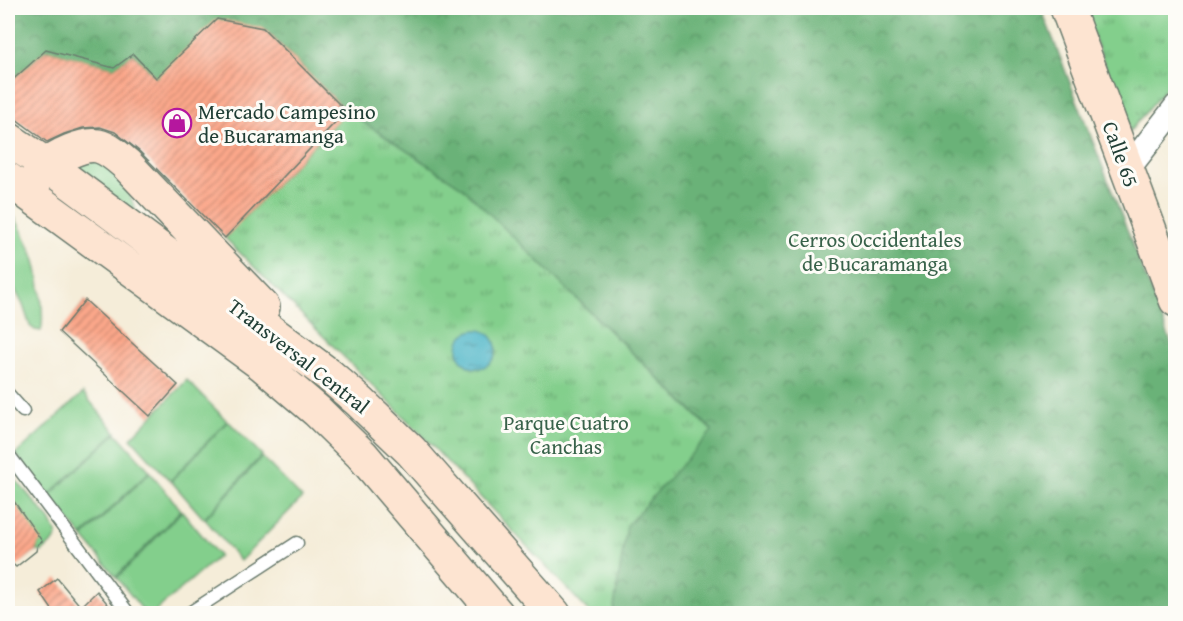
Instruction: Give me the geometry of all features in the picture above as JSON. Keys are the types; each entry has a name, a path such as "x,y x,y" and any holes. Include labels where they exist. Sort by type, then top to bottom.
{"main road":[{"name":"Calle 65","path":"1067,8 1176,300"},
{"name":"Transversal Central","path":"8,139 47,165 329,375 411,451 554,614"},
{"path":"17,186 60,156 80,148 99,146 112,153 126,164 329,375"},
{"name":"Transversal Central","path":"17,186 263,365 317,411 362,455 497,614"}],"street":[{"path":"1127,170 1176,107"}],"lane":[{"path":"8,394 23,411"},
{"path":"8,454 129,614"},
{"path":"188,614 297,543"}],"green space":[{"name":"Cerros Occidentales de Bucaramanga","path":"8,8 1041,8 1175,353 1175,613 613,613 627,525 712,430 462,187 346,111 263,28 156,78 133,54 114,68 46,50 8,84"},
{"path":"1083,8 1175,8 1175,77 1130,131"},
{"name":"Parque Cuatro Canchas","path":"346,111 462,187 712,431 627,525 613,613 590,613 418,431 225,238"},
{"path":"105,159 123,177 137,214 70,167 89,160"},
{"path":"8,207 31,249 35,262 42,304 41,331 30,326 23,305 8,276"},
{"path":"187,380 227,421 170,481 131,438"},
{"path":"83,393 116,432 48,496 16,454"},
{"path":"228,421 262,455 204,519 171,481"},
{"path":"116,433 150,471 82,536 49,496"},
{"path":"262,457 302,498 240,561 205,519"},
{"path":"8,465 14,478 50,520 57,535 42,552 36,551 41,541 8,497"},
{"path":"150,472 181,510 116,577 83,537"},
{"path":"182,511 219,556 153,613 145,613 117,578"}],"water":[{"path":"477,330 490,336 496,349 490,362 477,368 464,362 458,349 464,336"}],"building":[{"name":"Mercado Campesino de Bucaramanga","path":"217,19 263,28 346,111 225,238 139,151 115,132 100,127 83,128 47,142 8,113 8,84 46,50 114,68 133,54 156,78"},
{"path":"85,300 178,385 150,416 59,332"},
{"path":"8,493 42,541 38,544 36,551 16,567 8,560"},
{"path":"57,578 81,607 97,591 116,614 55,614 40,592"}],"place":[{"name":"Mercado Campesino de Bucaramanga","path":"177,123"}]}
